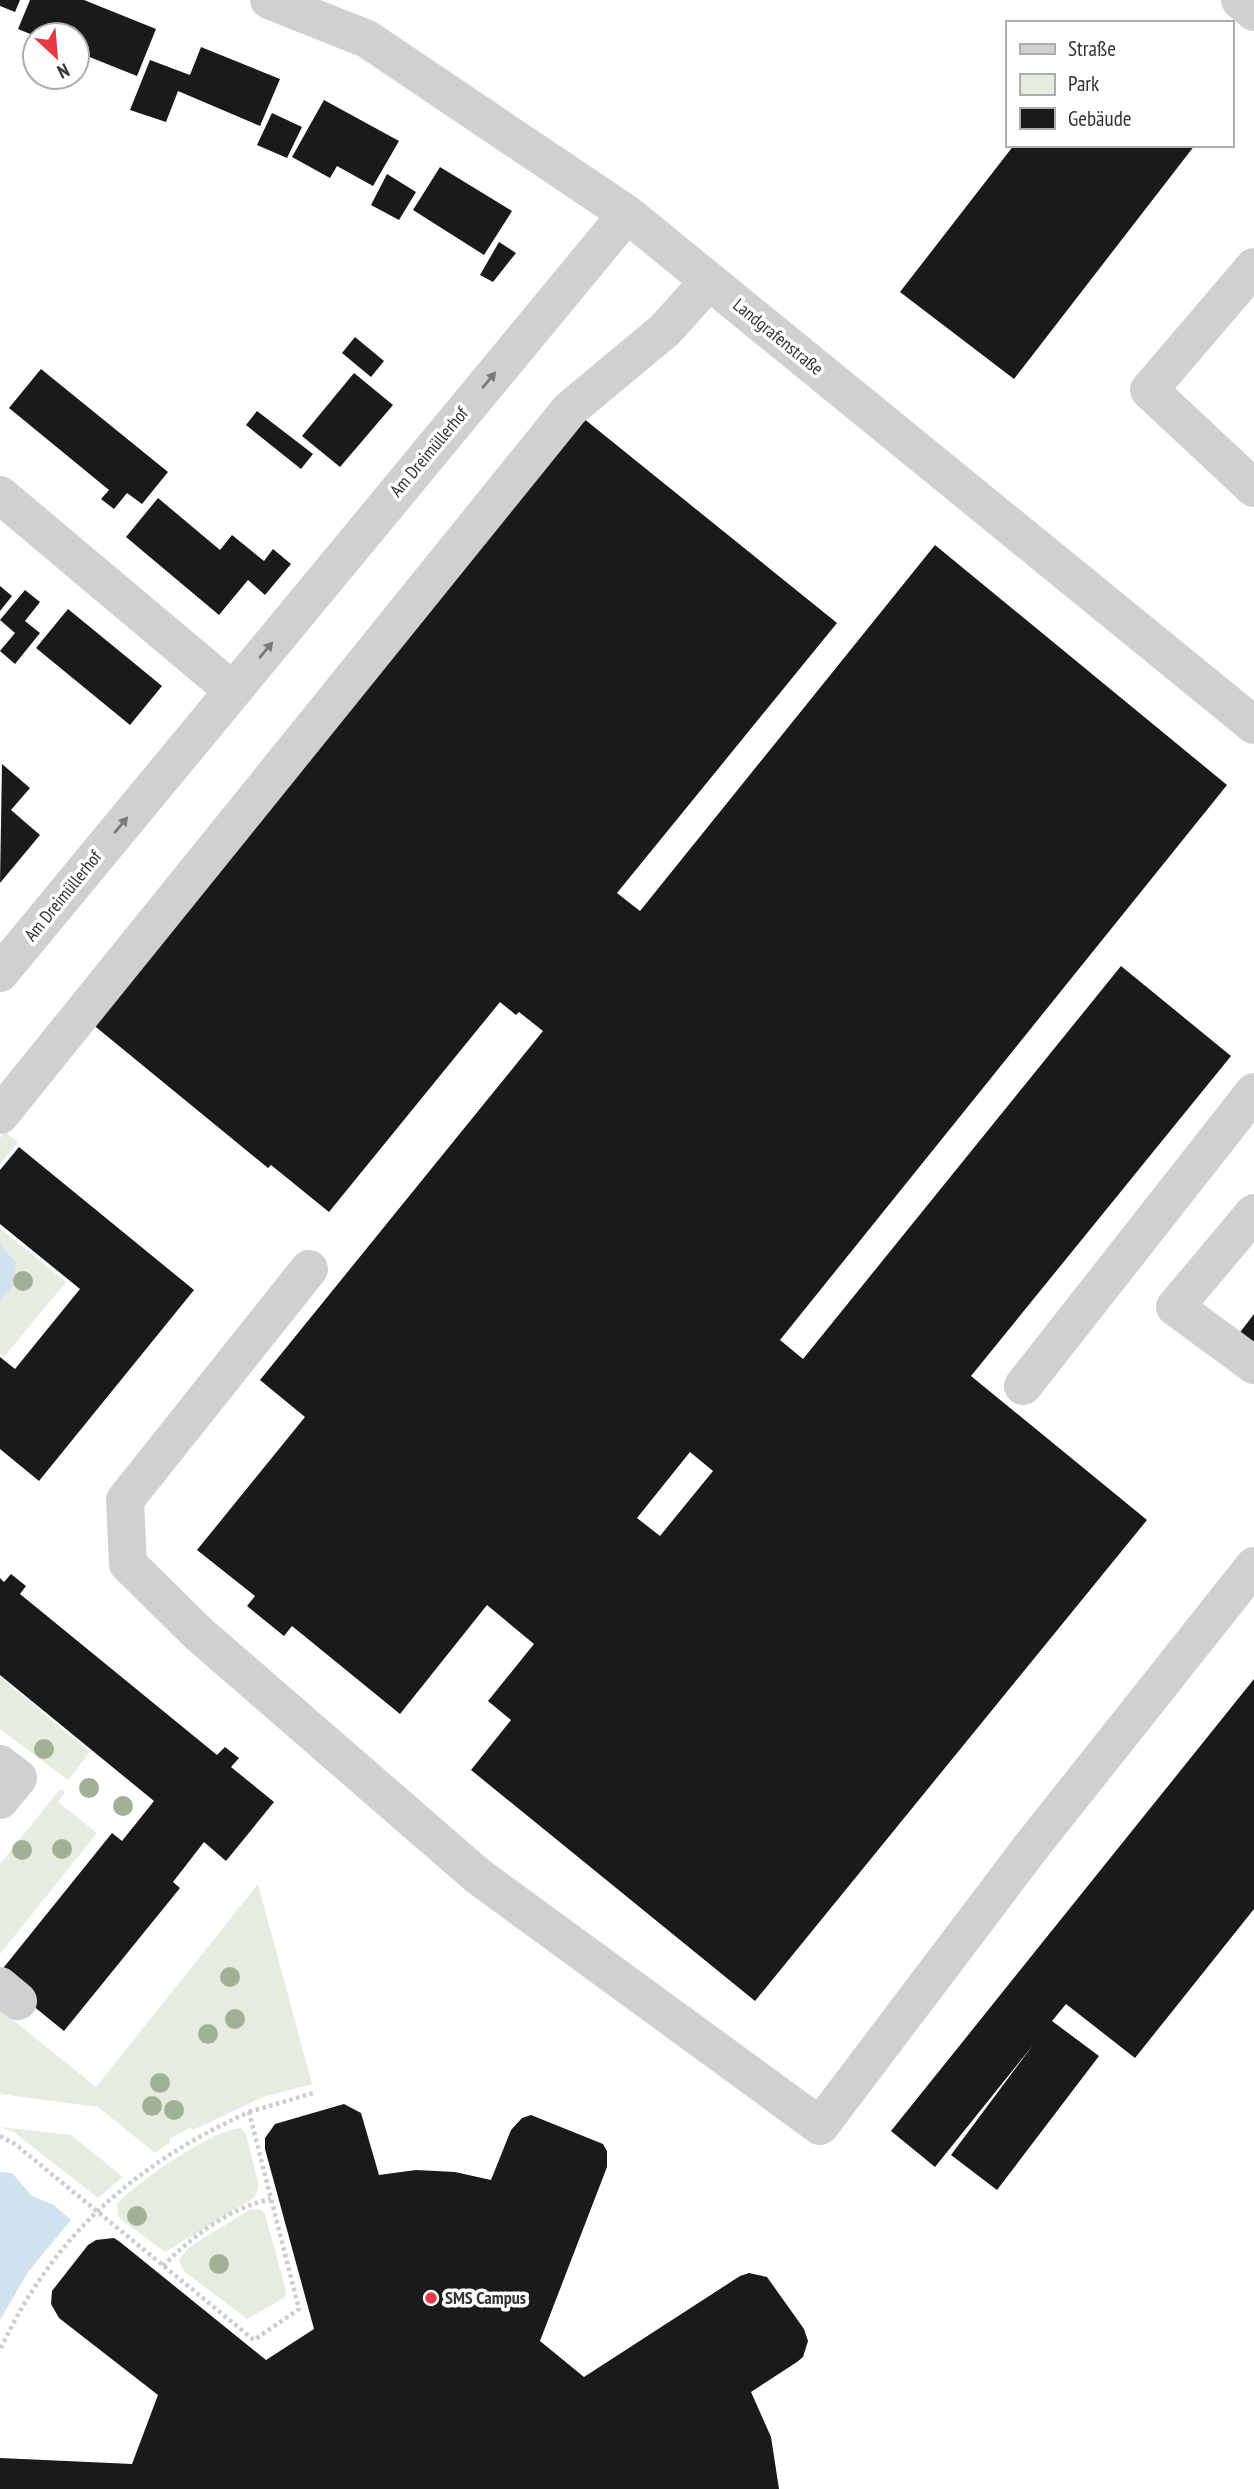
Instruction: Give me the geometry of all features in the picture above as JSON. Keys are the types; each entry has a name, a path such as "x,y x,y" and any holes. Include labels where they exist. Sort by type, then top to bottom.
{"street":[{"name":"Landgrafenstraße","path":"269,0 368,39 627,214 1254,725"},
{"path":"1240,0 1254,12"},
{"name":"Am Dreimüllerhof","path":"0,973 627,214"},
{"path":"1254,267 1149,390 1254,488"},
{"path":"0,1115 570,409 664,330 709,281"},
{"path":"0,495 232,690"},
{"path":"1023,1387 1254,1091"},
{"path":"1254,1213 1175,1307 1254,1365"},
{"path":"309,1269 125,1500 128,1564 199,1634 478,1876 820,2126 1031,1847 1254,1566"},
{"path":"0,1764 18,1778 0,1800"}],"path":[{"path":"0,2350 23,2306 53,2262 115,2193 173,2151 249,2112 313,2093"},
{"path":"0,2136 15,2144 254,2340 299,2309 249,2112"},
{"path":"163,2266 211,2228 245,2207 271,2199"}],"green space":[{"path":"5,1132 18,1142 0,1164 0,1138"},
{"path":"0,1228 66,1282 4,1357 0,1354"},
{"path":"0,1677 90,1752 68,1780 0,1729"},
{"path":"60,1789 65,1792 58,1802 97,1833 0,1954 0,1864"},
{"path":"258,1884 312,2084 263,2097 193,2130 191,2127 169,2139 170,2142 155,2153 98,2107 0,2094 0,1993 2,2011 96,2087"},
{"path":"0,2127 71,2135 123,2177 98,2198 15,2133"},
{"path":"241,2128 246,2134 259,2186 254,2198 165,2252 118,2217 117,2204 157,2171 212,2137"},
{"path":"251,2209 261,2210 265,2214 286,2291 284,2298 247,2319 185,2272 179,2261 188,2248"}],"water":[{"path":"0,1244 16,1263 12,1288 0,1300"},
{"path":"0,2172 12,2173 32,2196 54,2205 71,2220 28,2272 0,2320"}],"building":[{"path":"0,0 20,0 15,12 0,6"},
{"path":"30,0 84,0 156,29 137,76 91,58 91,21 21,21"},
{"path":"201,47 280,79 260,126 178,91 166,122 130,110 150,60 190,75"},
{"path":"324,100 399,141 373,186 337,166 330,178 292,157"},
{"path":"272,113 302,127 287,158 257,145"},
{"path":"1012,147 1193,147 1014,379 900,292"},
{"path":"440,167 512,211 484,255 413,210"},
{"path":"387,174 416,192 399,220 371,205"},
{"path":"499,242 516,253 493,282 480,275"},
{"path":"355,337 384,361 371,377 342,353"},
{"path":"41,369 168,472 142,504 127,493 114,509 101,499 109,490 9,408"},
{"path":"354,373 393,405 340,467 302,436"},
{"path":"257,411 313,454 301,469 246,425"},
{"path":"583,418 837,623 617,893 640,911 935,545 1227,785 780,1340 803,1359 1121,966 1231,1056 971,1376 1147,1520 755,2001 471,1770 511,1720 488,1701 534,1644 487,1605 400,1714 292,1626 284,1636 247,1606 255,1596 197,1550 305,1417 260,1380 543,1031 519,1012 516,1015 500,1002 329,1212 271,1165 268,1168 91,1023","holes":["690,1452 713,1471 660,1536 637,1518"]},
{"path":"158,498 220,550 232,535 264,561 273,549 291,564 265,595 248,580 219,615 126,537"},
{"path":"0,586 12,596 0,611"},
{"path":"25,590 40,602 25,621 40,633 15,664 0,651 15,633 0,620"},
{"path":"68,609 162,686 130,725 36,648"},
{"path":"2,764 30,788 11,810 40,835 0,883"},
{"path":"19,1147 194,1290 39,1481 0,1449 0,1357 15,1369 80,1289 0,1224 0,1170"},
{"path":"1254,1314 1254,1353 1238,1335"},
{"path":"11,1574 26,1586 20,1594 217,1755 225,1747 239,1758 231,1767 274,1802 226,1861 204,1842 173,1882 180,1888 64,2031 0,1979 0,1972 112,1833 122,1841 154,1801 0,1675 0,1578 4,1582"},
{"path":"1254,1679 1254,1909 1135,2058 1066,2004 1052,2021 1099,2056 997,2190 951,2155 1033,2045 935,2167 891,2131"},
{"name":"SMS Campus","path":"344,2104 361,2113 379,2175 416,2170 455,2172 491,2180 511,2130 522,2118 531,2115 603,2144 607,2151 607,2167 540,2341 584,2377 740,2276 749,2273 767,2277 804,2329 808,2341 803,2357 751,2392 771,2437 779,2489 0,2489 0,2458 132,2464 158,2395 59,2318 51,2304 52,2291 88,2245 96,2240 114,2238 120,2242 266,2360 314,2329 265,2149 265,2138 275,2124"}],"place":[{"name":"SMS Campus","path":"431,2298"}]}
